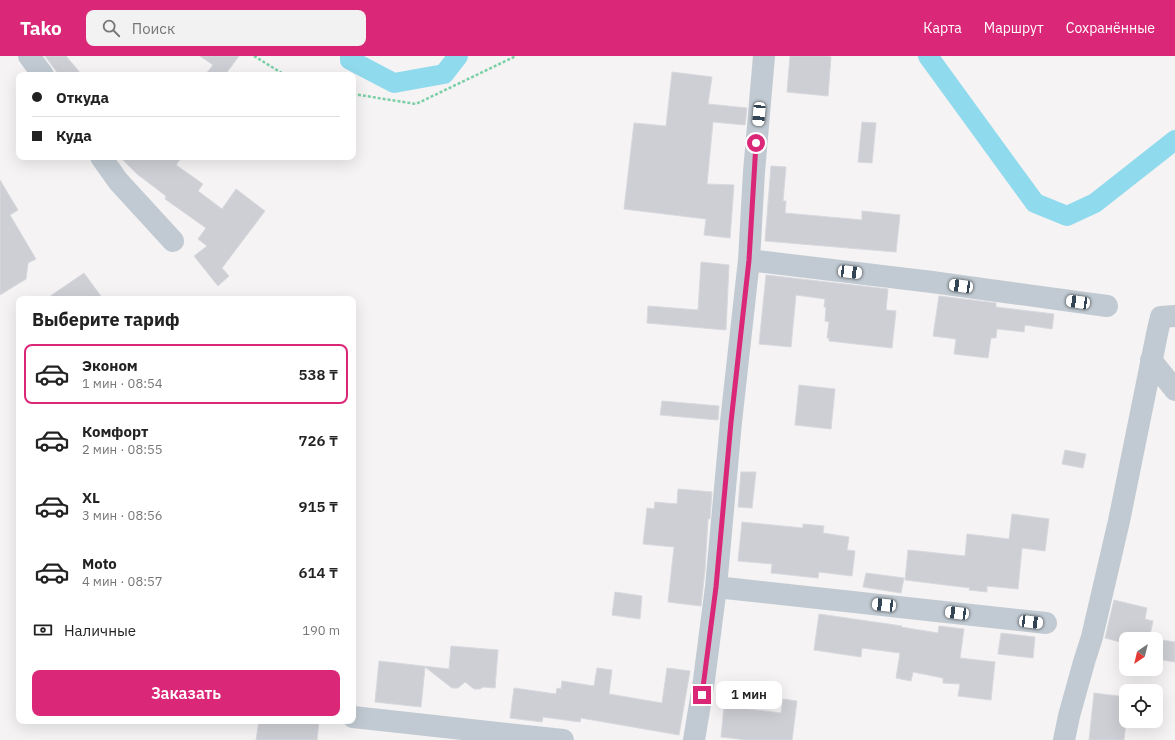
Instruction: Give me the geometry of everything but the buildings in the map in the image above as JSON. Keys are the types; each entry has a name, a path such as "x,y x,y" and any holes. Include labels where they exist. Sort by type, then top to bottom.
{"street":[{"path":"29,56 41,72"},
{"path":"694,740 704,680 716,587 731,422 749,260 754,172 764,56"},
{"path":"103,160 118,181 173,241"},
{"path":"749,260 932,282 1107,306"},
{"path":"1064,740 1069,716 1092,637 1119,521 1161,317 1175,316"},
{"path":"1151,360 1175,390"},
{"path":"716,587 1046,623"},
{"path":"356,717 563,740"}],"path":[{"path":"254,56 280,72"},
{"path":"356,94 416,104 516,56"}],"waterway":[{"path":"350,56 350,60 394,83 444,74 458,56"},
{"path":"928,56 1035,203 1067,216 1095,203 1175,140"}],"route":[{"path":"702,695 716,587 731,422 749,260 756,143"}]}
